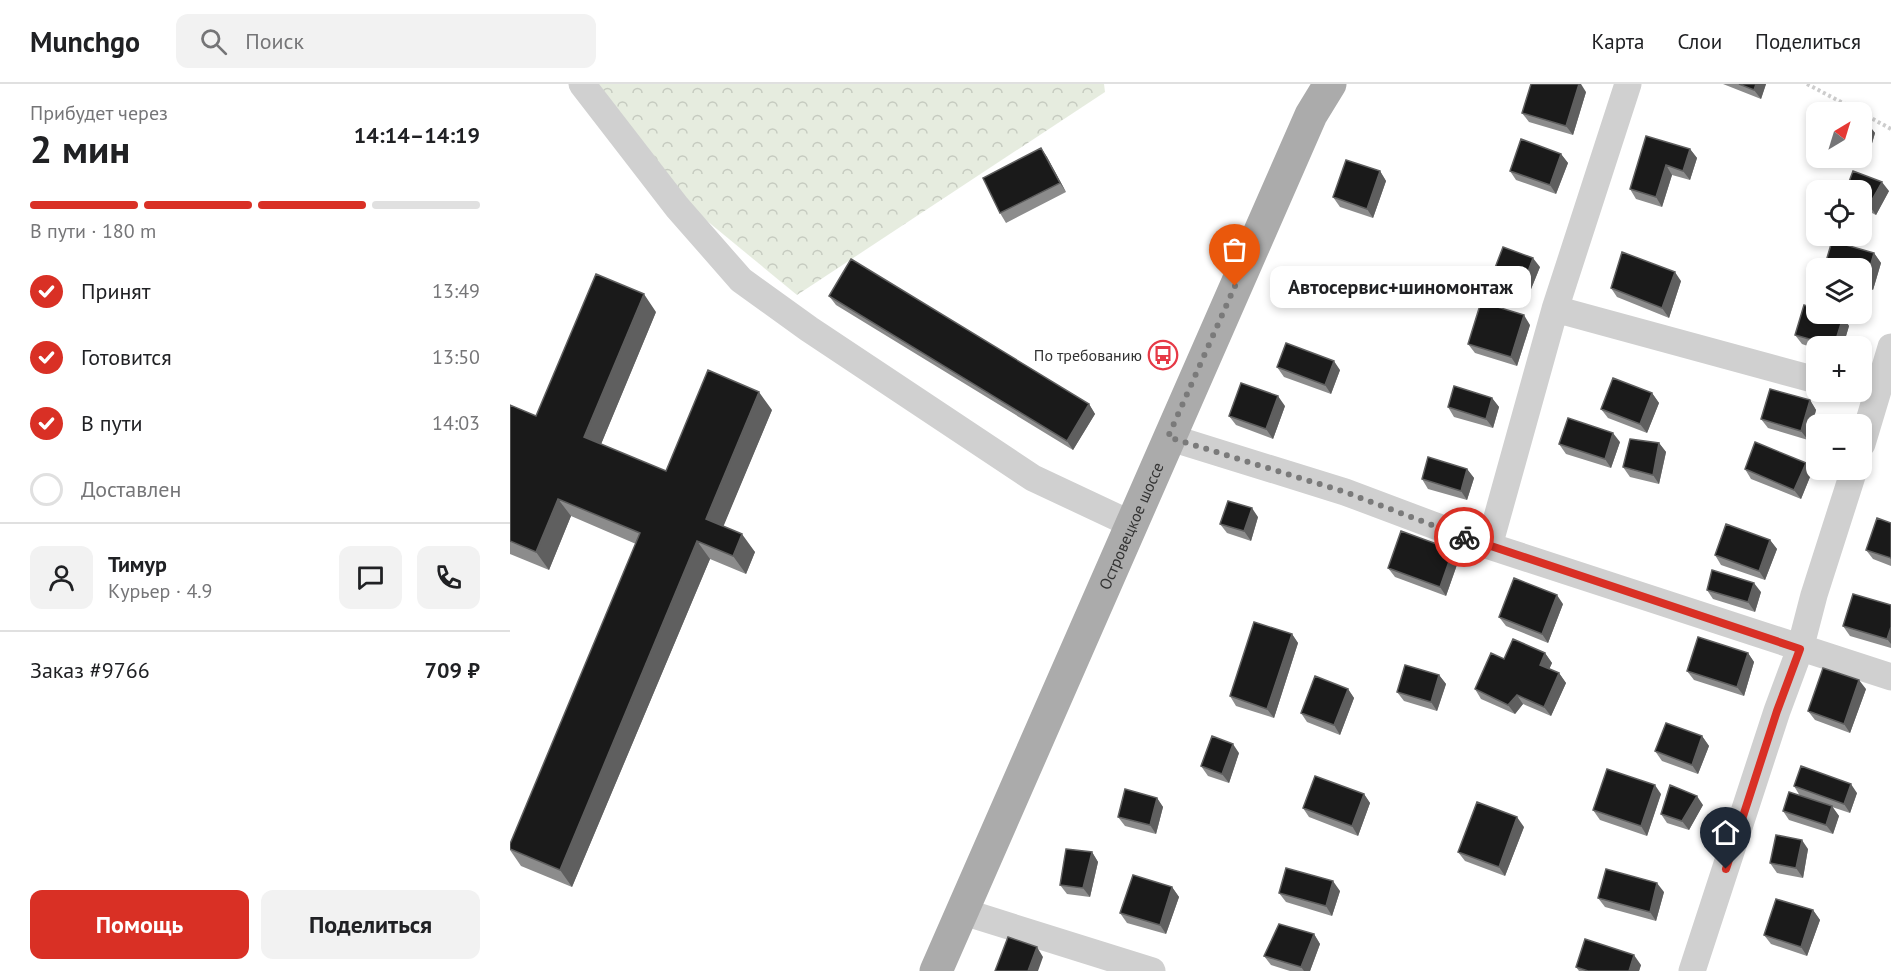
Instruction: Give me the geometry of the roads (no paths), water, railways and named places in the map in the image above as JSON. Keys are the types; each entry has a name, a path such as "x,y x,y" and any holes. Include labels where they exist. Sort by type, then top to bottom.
{"main road":[{"name":"Островецкое шоссе","path":"936,971 1311,115 1330,84"}],"street":[{"path":"582,84 677,207 741,280 809,329 1033,478 1131,524"},
{"path":"1489,546 1555,309 1628,84"},
{"path":"1555,309 1806,377"},
{"path":"1872,386 1891,347"},
{"path":"1168,437 1345,492 1489,546 1891,677"},
{"path":"1692,971 1777,711 1800,649 1814,595 1851,480"},
{"path":"961,911 1152,971"}],"place":[{"name":"Автосервис+шиномонтаж","path":"1235,286"},
{"name":"По требованию","path":"1163,355"}]}
